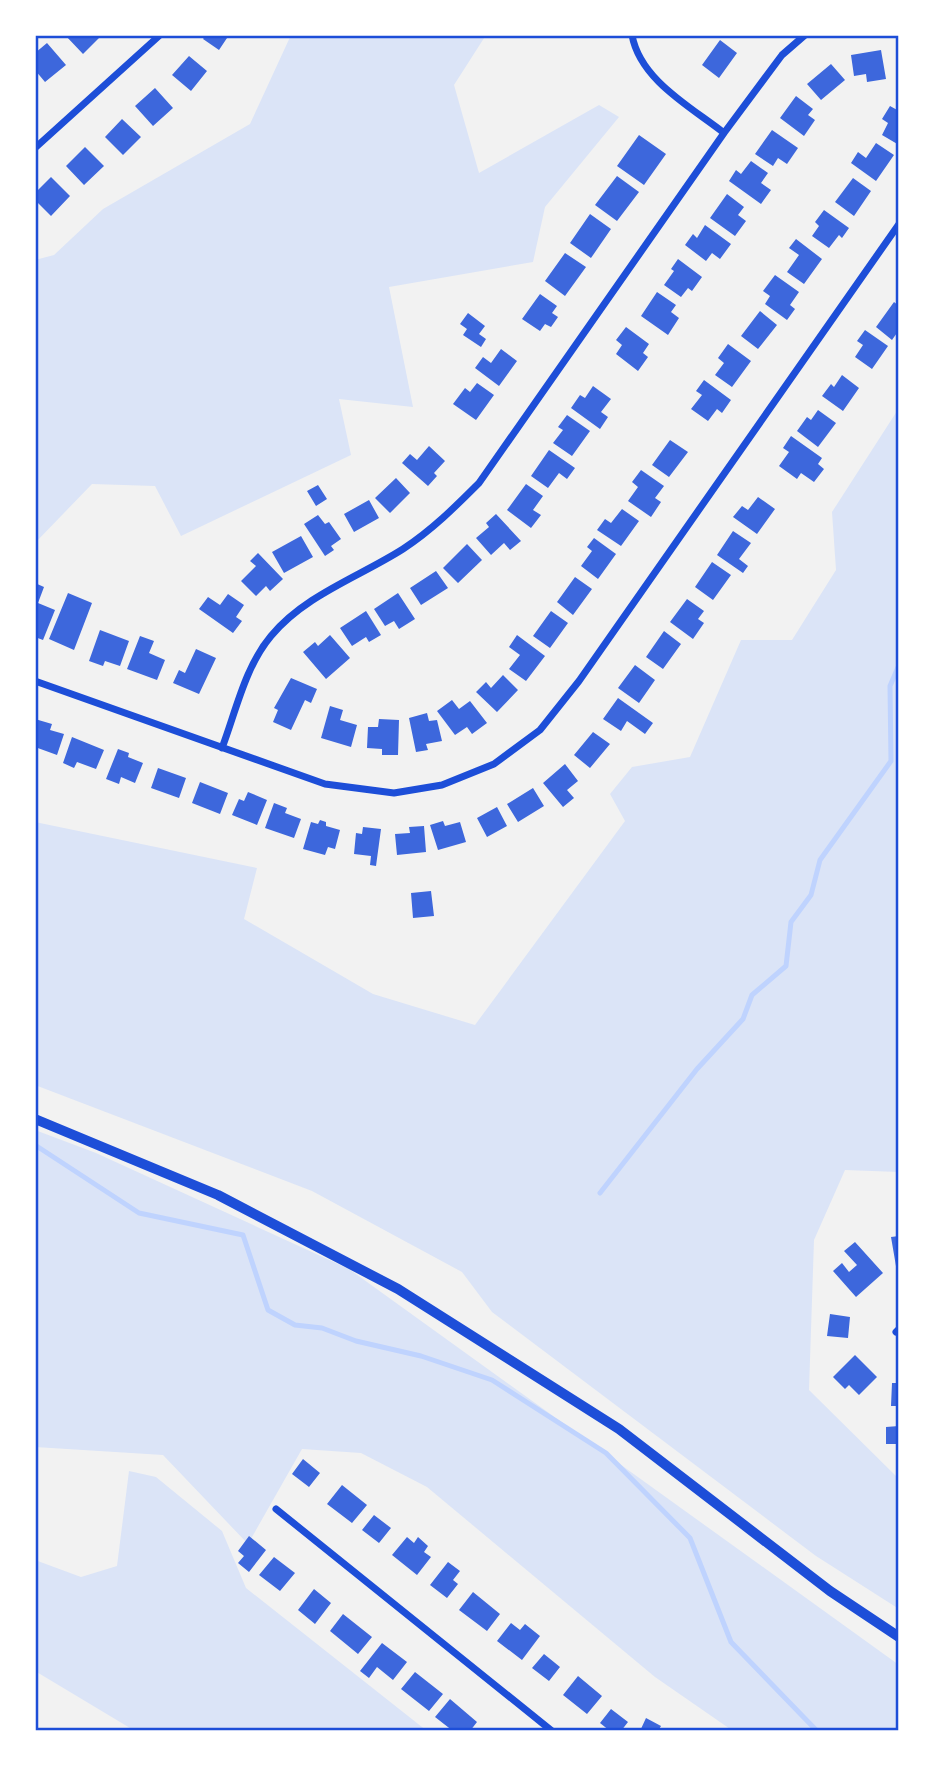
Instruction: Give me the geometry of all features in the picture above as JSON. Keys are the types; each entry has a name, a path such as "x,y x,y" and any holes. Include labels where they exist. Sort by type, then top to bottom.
{"street":[{"path":"35,148 160,35"},
{"path":"632,35 634,47 656,79 724,133"},
{"path":"222,748 252,664 270,637 296,611 403,549 440,523 479,482 724,133 782,55 805,35"},
{"path":"35,681 325,783 394,793 442,785 494,764 540,730 579,681 899,224"},
{"path":"35,1119 218,1195 398,1289 619,1429 830,1591 899,1637"},
{"path":"276,1509 552,1731"}],"shaded area":[{"path":"291,35 486,35 454,85 479,173 599,105 619,117 545,207 533,262 389,287 413,407 339,399 351,455 181,536 155,486 92,484 35,543 35,260 54,255 103,209 250,124"},
{"path":"899,408 899,1172 845,1170 814,1240 809,1390 899,1479 899,1609 816,1556 492,1312 462,1272 312,1191 35,1085 35,822 257,868 244,919 373,994 475,1025 625,821 610,794 632,767 690,757 741,640 792,640 836,570 832,512"},
{"path":"35,1130 96,1153 349,1269 899,1665 899,1731 733,1731 655,1677 427,1487 361,1453 302,1449 248,1544 163,1455 35,1447"},
{"path":"129,1471 156,1477 222,1531 246,1588 427,1731 135,1731 35,1671 35,1560 81,1577 117,1566"}],"building":[{"path":"65,35 102,35 83,54"},
{"path":"206,35 229,35 219,50 203,39"},
{"path":"720,40 737,53 719,78 702,65"},
{"path":"47,43 66,65 45,82 35,70 35,53"},
{"path":"881,50 886,79 867,82 866,74 854,76 851,55"},
{"path":"189,56 207,71 191,91 172,75"},
{"path":"831,64 845,80 821,100 807,84"},
{"path":"155,88 173,108 153,126 135,106"},
{"path":"796,96 813,109 808,115 815,120 804,136 780,118"},
{"path":"890,106 899,111 899,145 882,135 888,123 882,119"},
{"path":"122,119 141,137 123,155 105,137"},
{"path":"772,130 798,148 787,164 778,158 773,166 755,154"},
{"path":"639,135 666,154 644,185 617,166"},
{"path":"876,143 894,155 876,181 851,163 858,152 866,158"},
{"path":"85,147 104,166 84,185 66,166"},
{"path":"751,161 768,173 761,183 771,190 761,204 729,181 736,170 741,174"},
{"path":"617,176 639,192 617,221 595,205"},
{"path":"51,177 70,196 51,216 35,200 35,193"},
{"path":"853,178 871,191 854,216 835,202"},
{"path":"727,194 744,207 738,215 746,221 735,236 710,218"},
{"path":"824,210 849,228 842,238 839,235 829,248 812,236 819,226 815,222"},
{"path":"590,214 611,229 591,258 570,243"},
{"path":"705,225 731,244 720,259 712,253 706,261 685,245 693,234 697,238"},
{"path":"796,239 822,259 804,284 787,272 799,255 789,248"},
{"path":"565,253 586,267 565,296 545,281"},
{"path":"678,259 702,277 692,291 688,288 681,297 664,285 674,271 671,269"},
{"path":"775,275 799,292 790,305 795,309 787,320 765,304 770,296 763,291"},
{"path":"657,292 676,305 671,312 679,318 668,335 641,316"},
{"path":"540,294 557,306 552,313 558,317 551,327 545,324 540,331 522,319"},
{"path":"894,302 899,306 899,330 892,340 876,327"},
{"path":"760,311 777,325 758,349 741,336"},
{"path":"468,313 485,326 479,334 486,339 481,347 463,335 467,329 460,324"},
{"path":"626,327 649,344 643,353 648,357 638,371 616,354 622,345 616,340"},
{"path":"865,330 888,346 872,369 855,357 863,345 857,341"},
{"path":"728,344 751,361 732,387 715,375 724,363 718,358"},
{"path":"501,349 517,361 499,386 475,368 483,357 491,363"},
{"path":"842,375 859,388 843,411 822,396 831,384 834,387"},
{"path":"704,380 731,400 722,413 717,409 708,421 691,409 702,395 696,391"},
{"path":"477,383 494,395 476,420 453,404 465,388 470,392"},
{"path":"593,386 611,399 601,412 608,417 600,429 571,408 580,395 585,398"},
{"path":"818,410 836,423 818,447 797,431 807,417 811,420"},
{"path":"567,415 590,431 572,456 553,443 563,430 558,427"},
{"path":"791,436 822,458 818,464 824,469 814,482 801,473 797,479 779,466 789,452 783,448"},
{"path":"670,440 688,452 669,477 652,465"},
{"path":"429,446 445,461 434,473 437,476 428,486 402,463 410,454 417,460"},
{"path":"549,450 575,468 567,479 559,473 548,488 531,476"},
{"path":"641,470 664,486 655,498 661,502 651,517 628,501 638,487 632,482"},
{"path":"396,478 410,493 390,513 375,498"},
{"path":"526,484 543,496 533,510 541,515 531,528 507,510"},
{"path":"318,485 327,499 316,506 307,491"},
{"path":"758,497 775,509 757,534 733,517 742,506 748,510"},
{"path":"369,500 379,518 354,532 344,514"},
{"path":"622,509 639,521 621,546 597,530 605,519 611,523"},
{"path":"496,514 521,541 510,550 504,543 491,555 476,538 489,527 486,523"},
{"path":"318,515 325,524 329,522 341,539 331,546 334,550 325,556 304,524"},
{"path":"733,531 751,543 739,559 748,566 743,573 717,555"},
{"path":"301,536 313,557 284,573 272,552"},
{"path":"594,538 616,554 598,579 581,566 592,551 587,547"},
{"path":"467,544 482,560 458,583 443,568"},
{"path":"258,553 283,579 270,591 266,586 256,596 241,581 256,566 250,561"},
{"path":"712,562 731,575 713,600 695,587"},
{"path":"436,571 448,588 421,605 410,588"},
{"path":"575,577 592,589 573,615 557,602"},
{"path":"35,583 44,587 38,603 55,610 43,640 35,637"},
{"path":"68,593 92,603 74,650 49,639"},
{"path":"398,593 415,619 399,629 394,621 385,626 374,609"},
{"path":"228,594 244,605 236,617 242,621 233,633 199,609 208,597 220,605"},
{"path":"687,599 704,611 698,619 704,623 693,639 670,622"},
{"path":"366,611 381,635 369,642 366,637 352,646 340,628"},
{"path":"551,611 568,623 550,648 533,636"},
{"path":"100,630 129,641 120,666 105,661 103,666 89,661"},
{"path":"664,631 681,644 663,669 646,657"},
{"path":"330,635 350,658 326,679 303,652 315,642 318,646"},
{"path":"517,635 545,656 526,681 509,669 520,655 509,647"},
{"path":"140,636 154,641 149,653 165,660 157,680 127,669"},
{"path":"196,649 216,658 199,694 173,683 179,670 185,673"},
{"path":"635,665 655,680 639,703 618,688"},
{"path":"503,675 518,690 497,712 476,692 486,682 491,688"},
{"path":"291,678 317,689 311,703 305,700 291,730 273,722 278,710 274,708"},
{"path":"618,698 653,723 645,734 627,721 621,731 603,719"},
{"path":"452,700 459,709 470,701 487,723 472,734 467,727 455,735 437,711"},
{"path":"330,706 343,710 340,720 357,725 351,747 321,738"},
{"path":"427,713 429,721 437,720 442,741 426,744 428,750 416,752 409,718"},
{"path":"35,719 52,724 50,730 64,734 57,755 35,747"},
{"path":"379,719 399,720 398,755 382,755 382,749 367,748 368,727 378,727"},
{"path":"593,732 610,744 590,768 574,755"},
{"path":"72,737 104,750 96,769 77,762 74,768 63,763"},
{"path":"118,749 143,763 135,783 121,777 119,784 106,779"},
{"path":"565,764 578,781 567,790 574,798 563,807 543,783"},
{"path":"158,768 186,778 179,798 151,788"},
{"path":"200,782 228,793 220,814 192,803"},
{"path":"533,788 544,806 518,822 507,804"},
{"path":"248,792 267,800 257,825 232,815 239,799 244,801"},
{"path":"274,803 287,808 285,813 301,819 294,838 265,828"},
{"path":"497,807 507,826 487,837 477,818"},
{"path":"320,820 326,822 326,826 340,830 335,849 328,847 325,855 303,849 311,822 318,824"},
{"path":"443,821 445,826 460,822 466,842 438,850 430,825"},
{"path":"424,826 426,852 397,855 395,834 410,833 409,827"},
{"path":"363,827 381,829 376,866 370,865 371,856 354,854 356,833 362,834"},
{"path":"431,891 434,916 413,918 411,893"},
{"path":"899,1236 899,1271 897,1272 891,1237"},
{"path":"855,1242 883,1273 856,1297 833,1271 842,1263 849,1272 857,1265 844,1251"},
{"path":"830,1314 850,1317 848,1338 827,1336"},
{"path":"855,1355 877,1377 859,1395 849,1385 845,1389 833,1377"},
{"path":"892,1383 899,1383 899,1406 891,1406"},
{"path":"899,1426 899,1444 886,1444 886,1427"},
{"path":"303,1459 320,1473 309,1487 292,1474"},
{"path":"342,1485 367,1505 352,1523 327,1504"},
{"path":"374,1515 391,1528 379,1543 362,1530"},
{"path":"249,1536 266,1550 249,1572 238,1563 244,1556 238,1551"},
{"path":"407,1537 414,1543 418,1537 428,1546 424,1552 431,1557 417,1575 392,1555"},
{"path":"274,1557 295,1573 280,1591 259,1575"},
{"path":"448,1562 460,1571 453,1580 458,1584 447,1598 430,1585"},
{"path":"314,1589 331,1603 315,1624 298,1610"},
{"path":"473,1592 500,1614 487,1631 459,1610"},
{"path":"343,1614 372,1637 358,1654 330,1631"},
{"path":"511,1623 520,1630 525,1624 540,1636 522,1660 497,1641"},
{"path":"382,1643 407,1662 393,1680 377,1667 369,1678 360,1671"},
{"path":"544,1654 560,1667 549,1681 532,1668"},
{"path":"415,1672 443,1694 429,1711 401,1689"},
{"path":"578,1676 602,1696 587,1714 563,1695"},
{"path":"450,1699 477,1722 470,1731 453,1731 435,1717"},
{"path":"611,1709 628,1722 621,1731 610,1731 600,1723"},
{"path":"646,1718 661,1726 658,1731 640,1731"}],"waterway":[{"path":"600,1193 697,1069 743,1019 752,995 786,966 791,922 811,895 820,860 891,761 890,686 899,665"},
{"path":"35,1145 139,1213 243,1235 268,1310 295,1325 322,1328 356,1341 421,1356 492,1380 606,1453 690,1538 731,1642 817,1731"}]}
